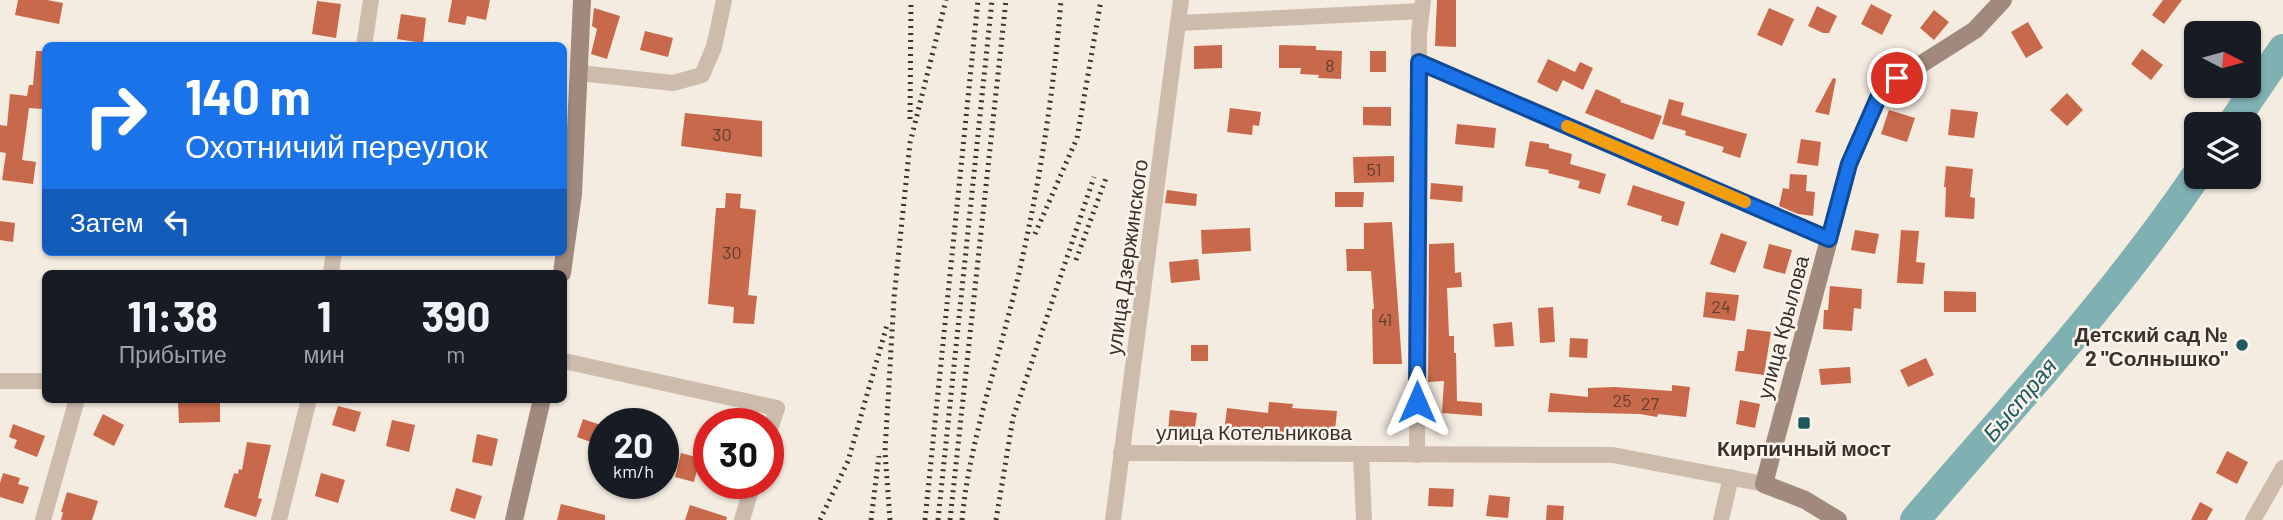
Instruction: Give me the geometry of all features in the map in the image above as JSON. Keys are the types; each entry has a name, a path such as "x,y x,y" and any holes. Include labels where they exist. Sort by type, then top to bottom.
{"street":[{"path":"365,42 371,0"},
{"path":"567,237 573,194 582,0"},
{"path":"579,73 673,83 702,75 714,47 724,0"},
{"name":"улица Дзержинского","path":"1113,520 1181,0"},
{"name":"улица Крылова","path":"1764,484 1849,164 1882,89 1975,30 2003,0"},
{"path":"1179,23 1422,6 1419,62 1417,455"},
{"path":"1419,62 1829,239"},
{"path":"567,362 777,408"},
{"path":"0,382 42,382"},
{"path":"43,520 76,403"},
{"path":"279,520 308,403"},
{"path":"514,520 541,403"},
{"name":"улица Котельникова","path":"1121,453 1613,455 1764,484 1805,500 1839,520"},
{"path":"1361,454 1364,520"},
{"path":"2253,520 2283,468"},
{"path":"1721,520 1731,477"},
{"path":"742,520 748,499"}],"building":[{"path":"18,0 63,3 59,24 15,15"},
{"path":"452,0 490,0 486,20 467,16 465,25 448,22"},
{"path":"1437,0 1456,0 1456,47 1435,46"},
{"path":"2163,0 2182,0 2164,24 2152,15"},
{"path":"317,1 341,4 336,38 312,34"},
{"path":"1871,4 1892,15 1882,35 1861,24"},
{"path":"1817,6 1837,16 1829,33 1808,26"},
{"path":"594,8 620,16 607,59 591,54 597,29 592,26"},
{"path":"1769,8 1794,19 1782,46 1757,35"},
{"path":"1934,10 1949,22 1934,40 1920,28"},
{"path":"401,14 426,18 423,42 397,39"},
{"path":"2028,22 2043,48 2026,58 2011,32"},
{"path":"645,31 673,38 668,57 640,50"},
{"path":"1222,45 1222,68 1194,69 1194,46"},
{"path":"1279,45 1316,46 1316,50 1342,51 1341,79 1300,74 1301,68 1279,68"},
{"path":"2142,49 2163,65 2151,80 2131,64"},
{"path":"36,51 42,51 42,109 29,108 22,160 36,162 33,184 2,180 6,153 0,152 0,125 7,126 10,94 27,96 29,85 33,85"},
{"path":"1370,51 1386,51 1386,72 1370,72"},
{"path":"1548,59 1575,72 1580,62 1593,68 1583,90 1563,80 1557,92 1537,82"},
{"path":"1833,78 1836,79 1829,115 1815,112"},
{"path":"1596,89 1621,100 1620,102 1662,116 1653,140 1585,113"},
{"path":"2067,93 2083,110 2067,126 2050,110"},
{"path":"1669,99 1684,103 1681,115 1747,134 1740,158 1722,152 1724,147 1685,135 1686,131 1662,124"},
{"path":"1363,107 1391,107 1391,126 1363,125"},
{"path":"1230,108 1261,112 1259,126 1253,125 1252,135 1227,132"},
{"path":"1951,109 1978,112 1974,138 1948,135"},
{"path":"1889,110 1915,118 1907,142 1881,134"},
{"path":"685,113 762,121 762,157 681,146"},
{"path":"1457,124 1496,128 1494,148 1455,144"},
{"path":"1801,139 1821,142 1818,166 1797,163"},
{"path":"1530,141 1549,144 1549,148 1572,154 1570,164 1606,174 1600,194 1578,188 1580,181 1548,173 1549,170 1525,166"},
{"path":"1394,156 1394,182 1354,183 1353,157"},
{"path":"1946,166 1973,169 1970,197 1975,198 1974,219 1945,217"},
{"path":"1790,174 1807,175 1806,191 1815,192 1813,216 1798,214 1779,206 1783,188 1789,189"},
{"path":"1431,183 1463,186 1462,202 1430,199"},
{"path":"1633,185 1685,202 1678,226 1661,221 1662,216 1627,205"},
{"path":"1167,190 1197,194 1196,206 1165,203"},
{"path":"1335,192 1364,192 1363,207 1335,207"},
{"path":"726,193 741,194 740,208 756,210 748,295 757,296 754,324 733,323 734,307 708,304 716,208 725,208"},
{"path":"0,221 15,223 13,242 0,240"},
{"path":"1392,222 1402,364 1373,364 1374,309 1371,271 1347,271 1346,249 1364,249 1364,223"},
{"path":"1250,228 1251,251 1202,254 1201,230"},
{"path":"1855,230 1879,234 1875,254 1851,250"},
{"path":"1901,230 1919,231 1916,262 1925,263 1923,284 1897,283"},
{"path":"1721,233 1747,242 1735,273 1710,264"},
{"path":"1454,243 1455,273 1461,272 1462,287 1447,288 1449,336 1454,336 1456,353 1457,401 1482,403 1482,416 1442,413 1444,381 1428,382 1429,244"},
{"path":"1769,244 1792,250 1785,274 1763,268"},
{"path":"1198,259 1200,280 1171,283 1169,262"},
{"path":"1830,286 1862,289 1861,309 1854,308 1852,331 1823,329"},
{"path":"1944,291 1976,292 1976,312 1944,312"},
{"path":"1706,292 1739,295 1735,321 1703,317"},
{"path":"1553,307 1555,342 1540,343 1538,308"},
{"path":"1512,322 1514,346 1495,347 1493,324"},
{"path":"1747,329 1771,332 1764,375 1735,371 1738,351 1744,351"},
{"path":"1570,338 1588,339 1587,358 1569,357"},
{"path":"1191,345 1208,345 1208,361 1191,361"},
{"path":"1926,358 1934,375 1908,387 1900,370"},
{"path":"1850,367 1851,383 1821,385 1819,369"},
{"path":"1672,385 1690,387 1686,417 1548,412 1550,393 1588,397 1588,388 1672,391"},
{"path":"1740,400 1760,404 1755,428 1736,424"},
{"path":"1269,402 1293,404 1292,408 1337,411 1334,440 1244,431 1243,436 1224,433 1227,408 1268,413"},
{"path":"178,403 220,403 220,422 179,423"},
{"path":"338,406 361,412 355,432 332,425"},
{"path":"1170,410 1197,413 1194,434 1168,431"},
{"path":"103,414 124,425 114,446 93,435"},
{"path":"583,419 588,421 588,441 577,437"},
{"path":"392,420 415,425 409,452 386,446"},
{"path":"13,424 45,436 37,457 14,448 17,440 9,437"},
{"path":"477,434 498,439 492,466 472,462"},
{"path":"247,442 271,445 258,498 262,499 256,517 224,507 234,473 238,474 239,469 242,470"},
{"path":"2227,451 2248,462 2237,484 2216,473"},
{"path":"681,453 693,456 693,482 679,478"},
{"path":"3,473 20,478 18,484 29,487 23,504 0,497"},
{"path":"321,473 345,480 338,503 315,496"},
{"path":"456,488 482,496 475,519 450,511"},
{"path":"1429,488 1454,489 1453,507 1428,506"},
{"path":"67,492 98,501 92,520 61,520"},
{"path":"1489,495 1510,497 1508,518 1486,516"},
{"path":"2200,502 2213,509 2207,520 2191,520"},
{"path":"561,504 605,515 605,520 557,520"},
{"path":"690,505 727,517 726,520 685,520"},
{"path":"1547,505 1564,506 1563,520 1546,520"}],"waterway":[{"name":"Быстрая","path":"2240,112 2283,49"},
{"name":"Быстрая","path":"1915,520 2096,309 2187,189"}],"railway":[{"path":"910,119 911,0"},
{"path":"890,520 885,452 894,298 910,143 946,0"},
{"path":"925,520 978,0"},
{"path":"938,520 992,0"},
{"path":"950,520 1006,0"},
{"path":"962,520 976,436 1030,224 1049,113 1061,0"},
{"path":"1035,234 1077,138 1101,0"},
{"path":"996,520 1013,418 1094,177"},
{"path":"1076,260 1106,178"},
{"path":"820,520 848,461 887,325"},
{"path":"871,520 879,456"}],"slow traffic":[{"path":"1567,126 1745,202"}],"place":[{"name":"Детский сад № 2 \"Солнышко\"","path":"2242,345"},
{"name":"Кирпичный мост","path":"1804,423"}],"route":[{"path":"1417,402 1419,62 1829,239 1849,164 1882,89 1897,78"}]}
